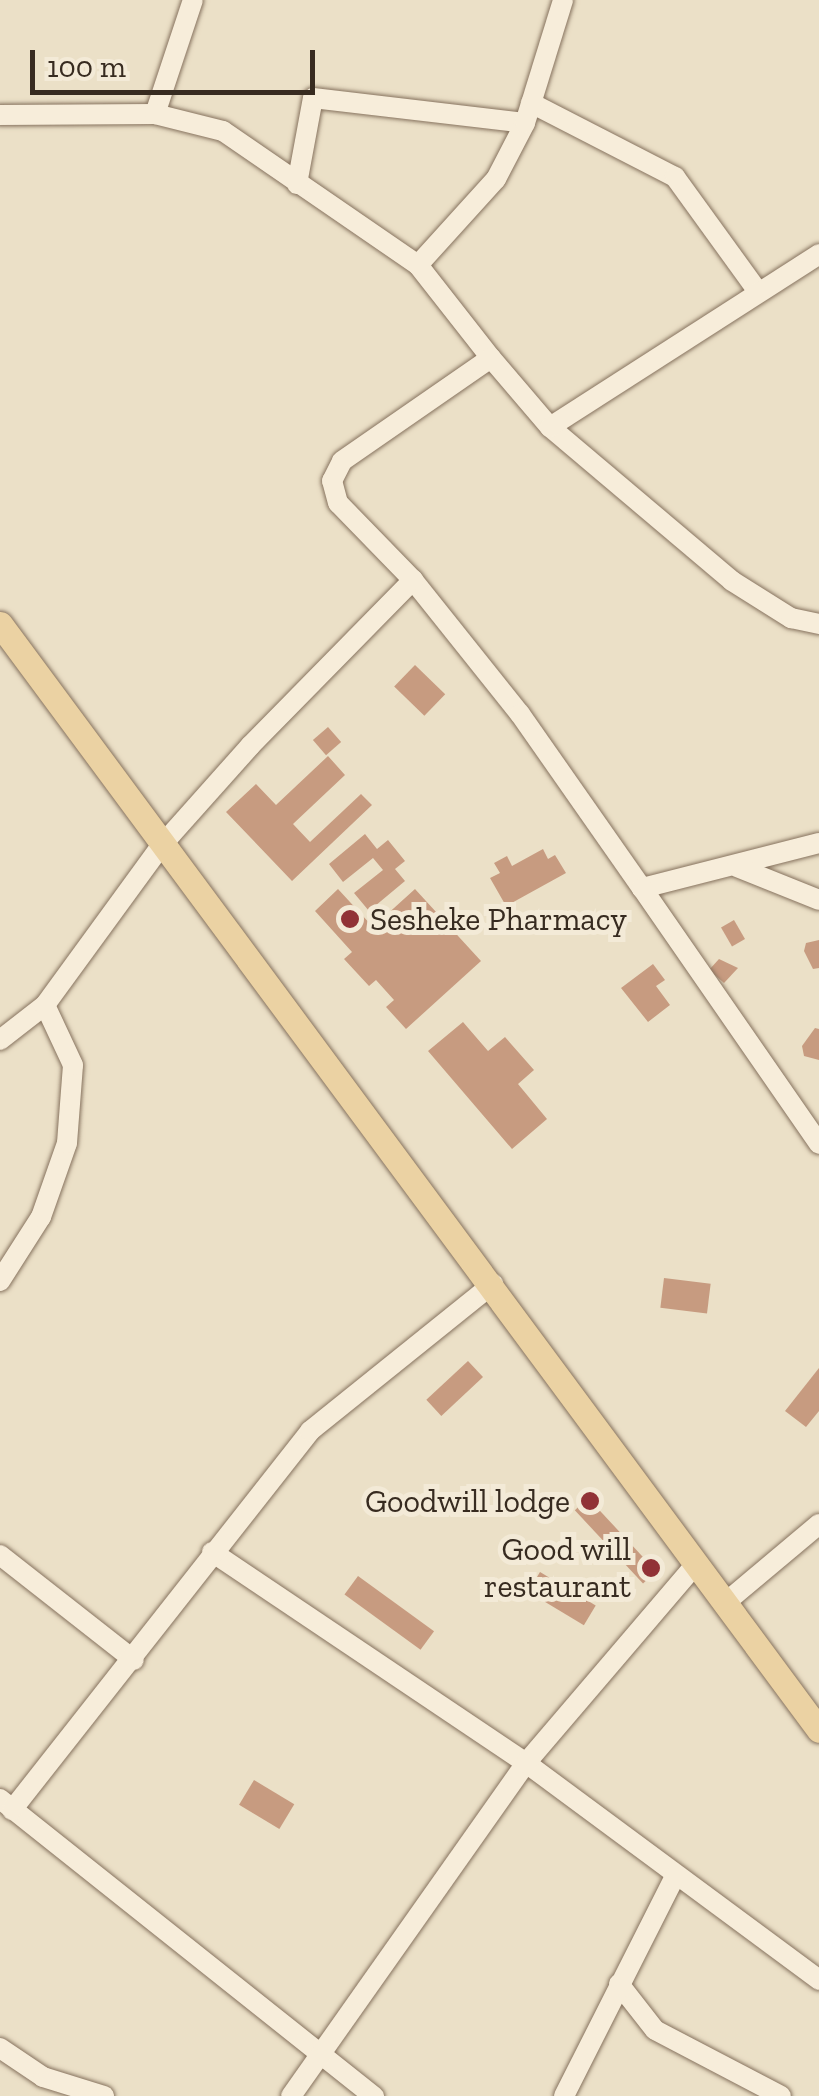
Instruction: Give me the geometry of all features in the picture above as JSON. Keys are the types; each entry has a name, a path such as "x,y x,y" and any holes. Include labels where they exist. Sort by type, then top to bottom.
{"main road":[{"path":"0,624 819,1730"}],"street":[{"path":"155,114 193,0"},
{"path":"418,265 496,180 528,113 563,0"},
{"path":"297,184 306,110 313,98 528,113 675,176 756,290"},
{"path":"0,115 155,114 223,131 418,265 550,427 732,581 791,618 819,624"},
{"path":"550,427 756,290 819,254"},
{"path":"491,358 335,469 338,503 413,580 520,714 819,1144"},
{"path":"0,1040 45,1005 161,846 413,580"},
{"path":"642,888 737,867 819,843"},
{"path":"737,867 819,900"},
{"path":"0,1280 59,1178 69,1130 73,1065 45,1005"},
{"path":"374,2096 6,1804 134,1660 212,1552 310,1430 492,1284"},
{"path":"725,1602 819,1524"},
{"path":"212,1552 526,1763 819,1980"},
{"path":"0,1556 134,1660"},
{"path":"290,2096 526,1763 695,1565"},
{"path":"564,2096 675,1876"},
{"path":"619,1984 654,2030 781,2096"},
{"path":"0,2048 42,2078 104,2096"}],"building":[{"path":"415,665 445,694 424,716 394,687"},
{"path":"328,727 341,742 326,755 313,740"},
{"path":"328,756 345,775 293,824 310,842 361,794 372,805 292,881 226,812 256,784 276,805"},
{"path":"365,834 377,849 388,840 405,861 395,869 405,881 369,911 354,893 383,870 373,858 343,882 329,864"},
{"path":"543,849 548,859 555,855 566,873 506,906 490,878 500,873 494,863 507,856 512,866"},
{"path":"338,889 373,927 415,889 481,961 406,1029 386,1007 394,1000 376,980 369,986 344,959 352,952 315,911"},
{"path":"734,920 745,939 732,947 721,927"},
{"path":"819,940 819,968 813,969 804,951 806,943"},
{"path":"719,959 738,968 724,983 709,970"},
{"path":"653,964 665,980 656,986 670,1005 648,1022 621,988"},
{"path":"463,1022 488,1051 505,1037 534,1070 518,1084 547,1119 512,1149 428,1051"},
{"path":"815,1028 819,1029 819,1060 804,1056 802,1046"},
{"path":"664,1278 711,1284 707,1314 660,1308"},
{"path":"468,1361 483,1377 441,1416 426,1400"},
{"path":"819,1368 819,1411 806,1427 785,1411"},
{"path":"588,1498 656,1571 643,1583 575,1510"},
{"path":"540,1572 596,1605 584,1625 528,1592"},
{"path":"358,1576 434,1631 421,1650 344,1595"},
{"path":"254,1780 294,1804 279,1829 239,1805"}],"place":[{"name":"Sesheke Pharmacy","path":"350,919"},
{"name":"Goodwill lodge","path":"590,1501"},
{"name":"Good will restaurant","path":"651,1568"}]}
